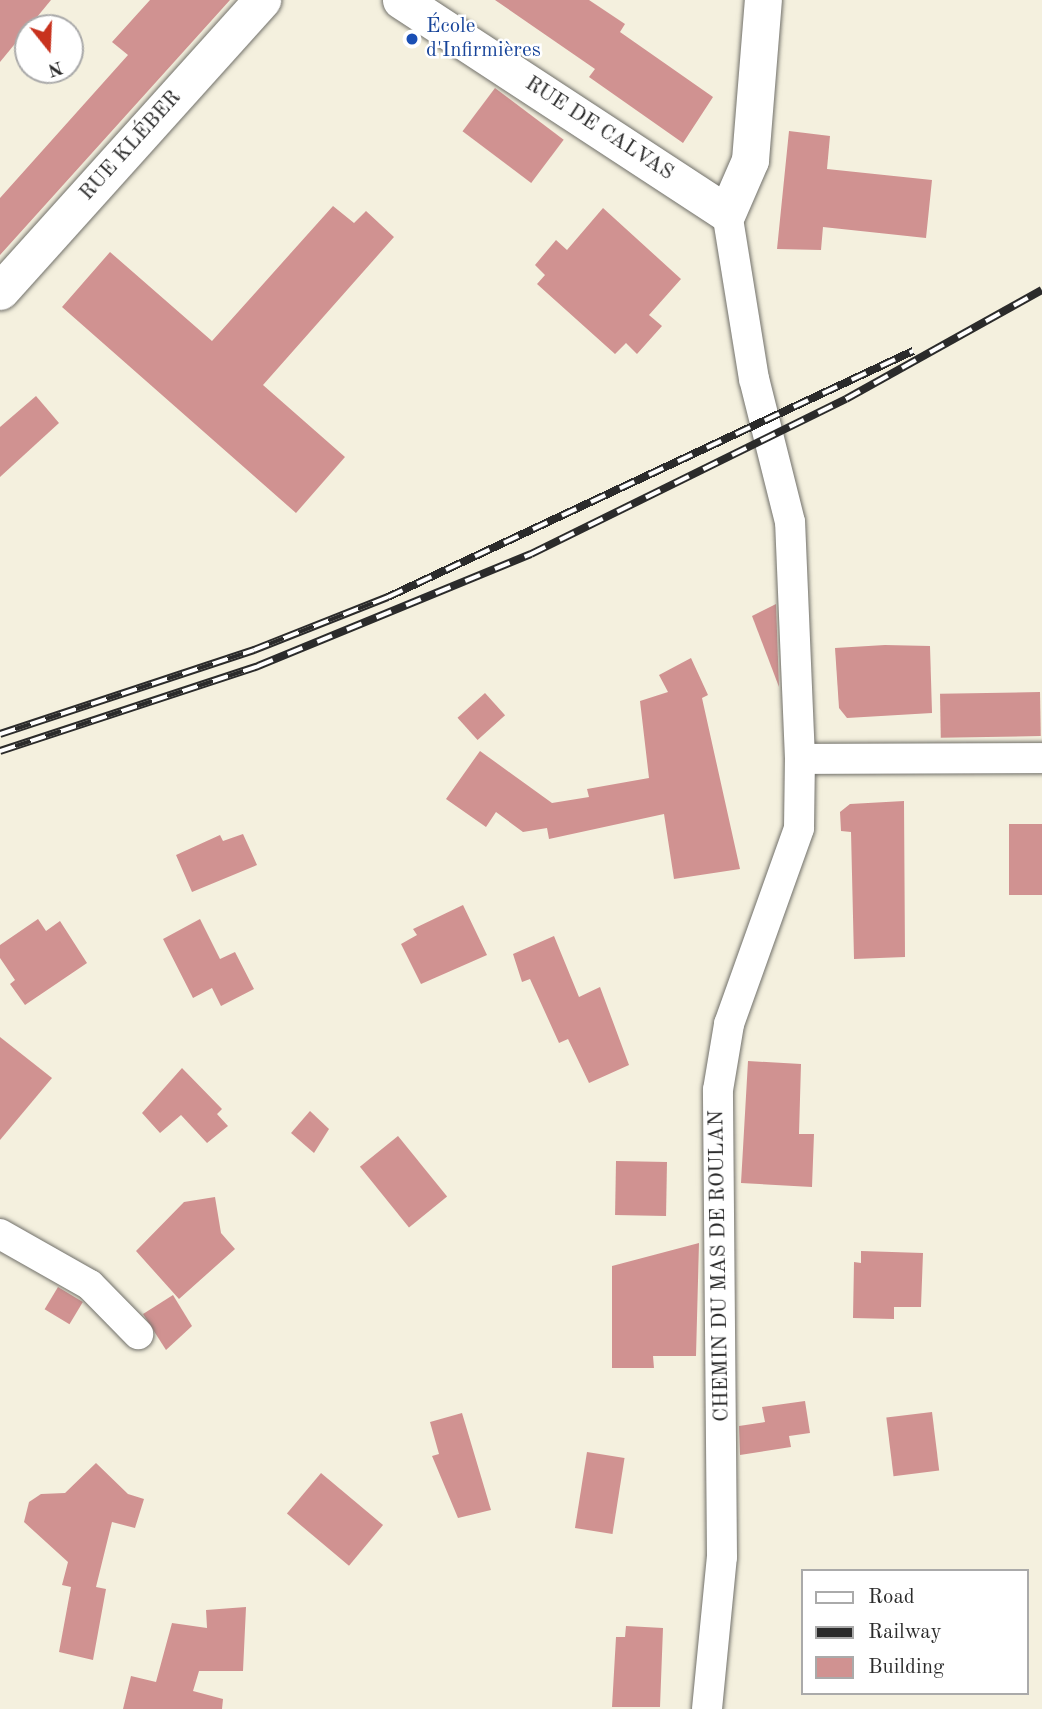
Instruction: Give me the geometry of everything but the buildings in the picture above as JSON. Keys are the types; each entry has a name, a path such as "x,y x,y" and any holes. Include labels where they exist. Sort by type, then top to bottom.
{"street":[{"name":"RUE KLÉBER","path":"0,291 262,0"},
{"name":"RUE DE CALVAS","path":"401,0 727,213"},
{"path":"727,213 750,160 763,0"},
{"name":"CHEMIN DU MAS DE ROULAN","path":"707,1709 722,1557 718,1090 729,1024 799,828 800,759 790,522 754,380 727,213"},
{"path":"800,759 1042,758"},
{"path":"0,1234 90,1285 138,1334"}],"railway":[{"path":"0,751 258,666 531,554 846,399 1042,290"},
{"path":"0,734 254,650 388,597 913,351"}],"place":[{"name":"École d'Infirmières","path":"412,39"}]}
